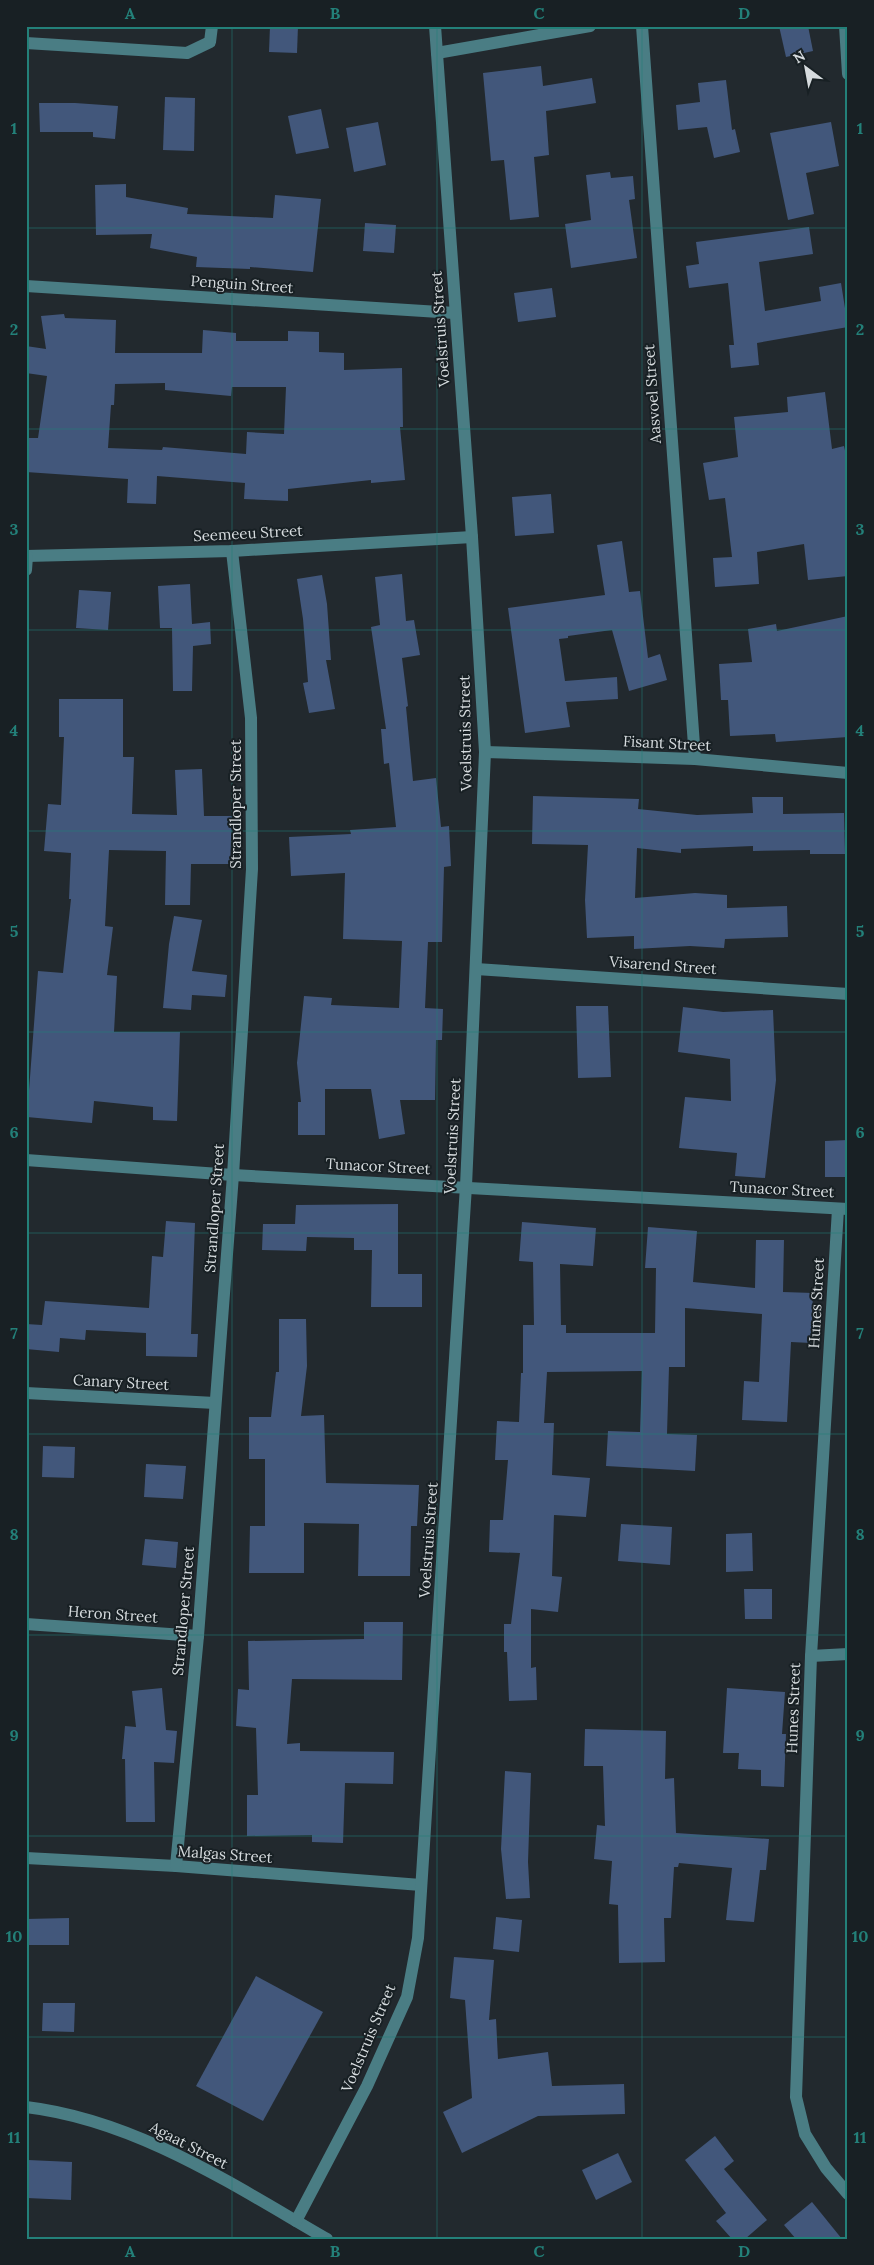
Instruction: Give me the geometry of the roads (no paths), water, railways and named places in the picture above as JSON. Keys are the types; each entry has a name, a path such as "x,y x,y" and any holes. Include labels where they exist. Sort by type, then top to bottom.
{"street":[{"path":"26,43 187,53 210,42 212,26"},
{"name":"Voelstruis Street","path":"296,2221 368,2086 406,1997 418,1938 466,1186 485,752 472,537 434,26"},
{"path":"437,53 590,26"},
{"name":"Aasvoel Street","path":"642,26 695,760"},
{"path":"845,26 848,74"},
{"name":"Penguin Street","path":"26,286 455,314"},
{"name":"Seemeeu Street","path":"27,556 232,551 472,537"},
{"name":"Strandloper Street","path":"176,1866 198,1636 233,1175 252,850 252,718 232,551"},
{"path":"26,570 27,556"},
{"name":"Fisant Street","path":"485,752 695,760 848,773"},
{"name":"Visarend Street","path":"476,969 848,994"},
{"name":"Tunacor Street","path":"26,1160 233,1175 466,1186 843,1209"},
{"name":"Hunes Street","path":"843,1209 811,1656 796,2097 805,2134 826,2168 848,2194"},
{"name":"Canary Street","path":"26,1393 215,1403"},
{"name":"Heron Street","path":"26,1624 198,1636"},
{"path":"811,1656 848,1654"},
{"name":"Malgas Street","path":"26,1858 176,1866 421,1886"},
{"name":"Agaat Street","path":"26,2107 51,2110 126,2132 213,2174 327,2239"}]}
